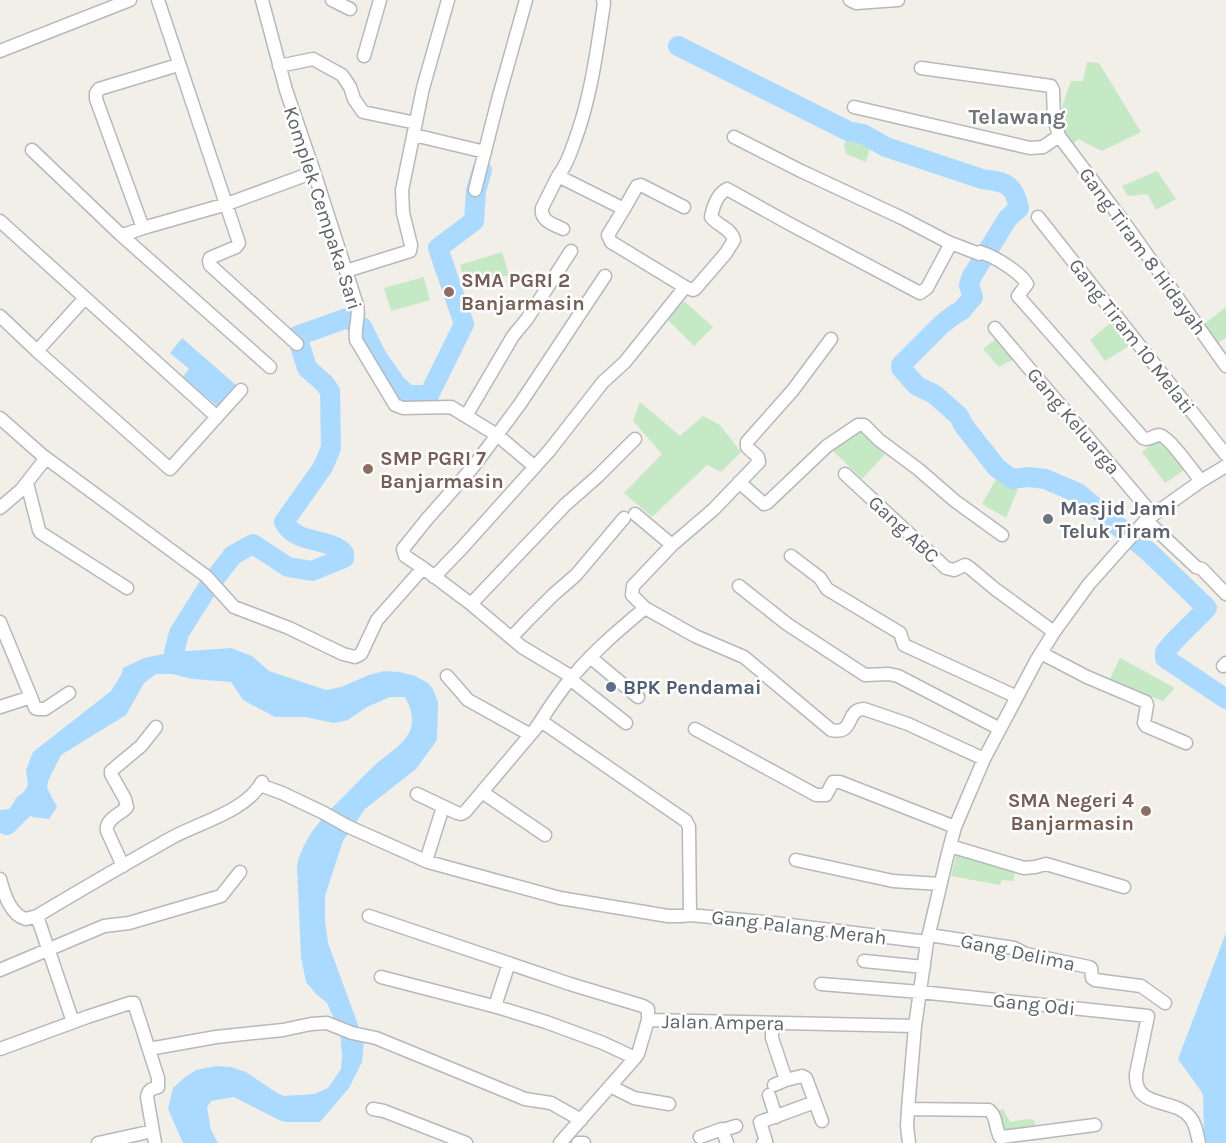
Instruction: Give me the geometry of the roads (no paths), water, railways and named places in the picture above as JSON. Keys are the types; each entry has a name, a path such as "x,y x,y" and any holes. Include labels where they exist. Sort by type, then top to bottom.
{"street":[{"path":"0,51 130,0"},
{"path":"158,0 239,243 236,247 210,258 210,265 297,344"},
{"name":"Komplek Cempaka Sari","path":"262,0 279,66 359,314 356,340 395,405 404,408 451,407 497,435 535,467"},
{"path":"332,0 350,9"},
{"path":"364,56 380,0"},
{"path":"346,271 410,251 402,190 423,88 448,0"},
{"path":"475,190 526,0"},
{"path":"563,229 545,220 541,212 558,176 565,167 580,127 591,83 603,0"},
{"path":"850,0 856,3 898,0"},
{"path":"279,66 313,59 342,75 363,112 485,152"},
{"path":"143,228 96,99 96,93 99,89 178,64"},
{"path":"854,107 1030,148 1043,147 1059,136 1054,119 1051,86 921,68"},
{"name":"Gang Tiram 8 Hidayah","path":"1059,136 1126,225 1226,366"},
{"path":"734,137 948,242 986,254 1013,270 1028,284 1018,296 1143,438 1146,440 1159,435 1163,436 1201,482"},
{"path":"32,150 120,234 270,367"},
{"path":"120,234 227,204 314,172"},
{"path":"558,176 624,209"},
{"path":"684,207 641,185 637,186 608,235 611,242 693,290 726,254 734,240 733,234 711,217 717,199 723,190 727,189 920,293 927,288 949,247 948,242"},
{"name":"Gang Tiram 10 Melati","path":"1038,217 1226,455"},
{"path":"0,221 217,417"},
{"path":"466,416 513,336 527,319 571,251"},
{"path":"605,276 520,404 473,467 403,549 405,556 471,604 522,647 571,678 626,723"},
{"path":"434,577 535,467 603,382 625,363 685,287"},
{"path":"37,351 85,298"},
{"path":"0,316 170,469 241,390"},
{"name":"Gang Keluarga","path":"995,328 1149,517 1196,567 1202,569 1226,594"},
{"path":"831,339 793,390 747,442 747,447 758,457 759,462 714,509 672,545 633,586 632,594 645,608 694,636 744,657 831,730 845,729 859,708 908,724 984,759"},
{"path":"0,418 46,458 206,576 234,607 289,628 343,654 355,657 361,654 377,620 423,567"},
{"path":"739,482 764,504 767,503 827,446 861,424 955,501 1002,535"},
{"path":"471,604 565,505 635,439"},
{"path":"0,508 21,490 46,458"},
{"path":"909,1143 908,1109 915,1026 928,938 955,827 984,759 1041,653 1089,584 1149,517 1226,466"},
{"name":"Gang ABC","path":"845,474 946,568 954,570 965,565 970,567 995,589 1054,632"},
{"path":"27,483 39,530 127,588"},
{"path":"511,638 576,575 630,516 672,545"},
{"path":"791,556 820,578 827,589 900,633 904,645 1017,697"},
{"path":"739,586 787,624 866,675 898,676 1000,729"},
{"path":"417,794 461,814 541,721 571,678 590,657 645,608"},
{"path":"0,622 35,708 45,709 69,693"},
{"path":"1041,653 1087,677 1146,702 1144,723 1146,726 1186,743"},
{"path":"590,657 638,697"},
{"path":"447,676 468,700 529,734"},
{"path":"0,707 31,697"},
{"name":"Gang Palang Merah","path":"541,721 688,824 690,915 928,938"},
{"path":"123,866 106,827 109,821 127,807 111,771 141,746 156,727"},
{"path":"695,729 816,795 826,795 833,782 840,782 955,827"},
{"path":"0,879 2,893 16,915 26,919 37,916 192,828 226,812 251,796 261,783 347,826 426,861 560,898 668,916 690,915"},
{"path":"482,792 545,835"},
{"path":"426,861 443,807"},
{"path":"950,846 1024,868 1046,864 1124,887"},
{"path":"796,860 893,881 940,884"},
{"path":"0,969 104,926 129,923 221,896 240,872"},
{"path":"37,916 74,1022"},
{"path":"369,916 570,984 643,1006 648,1009 648,1020"},
{"name":"Gang Delima","path":"928,938 1014,948 1026,954 1089,967 1092,978 1095,980 1141,986 1164,1003"},
{"path":"864,962 924,967"},
{"path":"497,1006 509,963"},
{"path":"381,977 497,1006 546,1022 635,1058"},
{"name":"Gang Odi","path":"821,984 1148,1016 1136,1074 1140,1090 1147,1098 1173,1106 1188,1114 1195,1124 1199,1143"},
{"path":"0,1049 130,1003 134,1004 159,1083 158,1087 148,1091 147,1096 154,1137 98,1143"},
{"name":"Jalan Ampera","path":"564,1141 638,1054 648,1020 915,1026"},
{"path":"149,1049 216,1037 327,1023 352,1033 376,1038 525,1099 551,1103 581,1120"},
{"path":"771,1023 776,1117"},
{"path":"776,1087 804,1076 822,1121"},
{"path":"610,1086 634,1098 669,1104"},
{"path":"763,1143 766,1141 760,1122 815,1102"},
{"path":"372,1108 466,1143"},
{"path":"908,1109 989,1110 993,1114 1000,1137 1095,1125"},
{"path":"700,1137 736,1126"},
{"path":"723,1130 727,1143"},
{"path":"578,1143 584,1143"}],"water":[{"path":"182,338 236,385 217,406 183,377 189,369 170,353"},
{"path":"231,648 252,656 269,671 326,690 341,687 384,671 415,676 428,683 438,702 437,740 416,769 365,809 343,841 325,896 328,943 364,1041 362,1062 349,1088 320,1122 279,1120 234,1097 211,1101 207,1107 211,1130 218,1143 183,1143 168,1109 173,1088 196,1070 216,1066 231,1067 246,1072 284,1096 314,1094 328,1088 341,1069 340,1032 327,1003 306,982 301,957 297,865 305,844 323,818 372,768 401,744 409,733 412,716 405,697 390,697 367,707 348,720 334,723 305,717 275,717 243,700 231,682 156,674 144,683 126,715 61,755 48,781 47,788 57,807 49,819 26,814 7,824 0,823 0,810 10,809 28,785 26,770 33,752 111,691 123,668 144,658 174,652"},
{"path":"1226,933 1226,1143 1207,1143 1204,1138 1203,1094 1178,1059"}],"waterway":[{"path":"678,46 848,131 863,134 886,147 982,179 997,181 1011,189 1019,208 1008,218 972,276 969,285 973,297 961,311 942,324 901,365 901,368 917,386 934,394 959,416 964,426 997,468 1012,479 1028,477 1045,479 1078,493 1149,552 1207,608 1170,646 1165,652 1165,658 1226,699"},
{"path":"184,667 174,652 179,633 208,587 233,555 253,544 288,567 312,571 344,558 344,553 338,548 304,538 289,529 284,522 323,467 331,448 330,391 307,368 297,336 347,318 362,327 377,357 396,384 408,395 429,395 464,324 438,248 474,221 476,191 482,170"},
{"path":"0,822 7,825 26,804"}],"place":[{"name":"SMA PGRI 2 Banjarmasin","path":"449,292"},
{"name":"SMP PGRI 7 Banjarmasin","path":"368,469"},
{"name":"Masjid Jami Teluk Tiram","path":"1048,519"},
{"name":"BPK Pendamai","path":"611,687"},
{"name":"SMA Negeri 4 Banjarmasin","path":"1146,811"}],"district":[{"name":"Telawang","path":"1017,116"}]}
